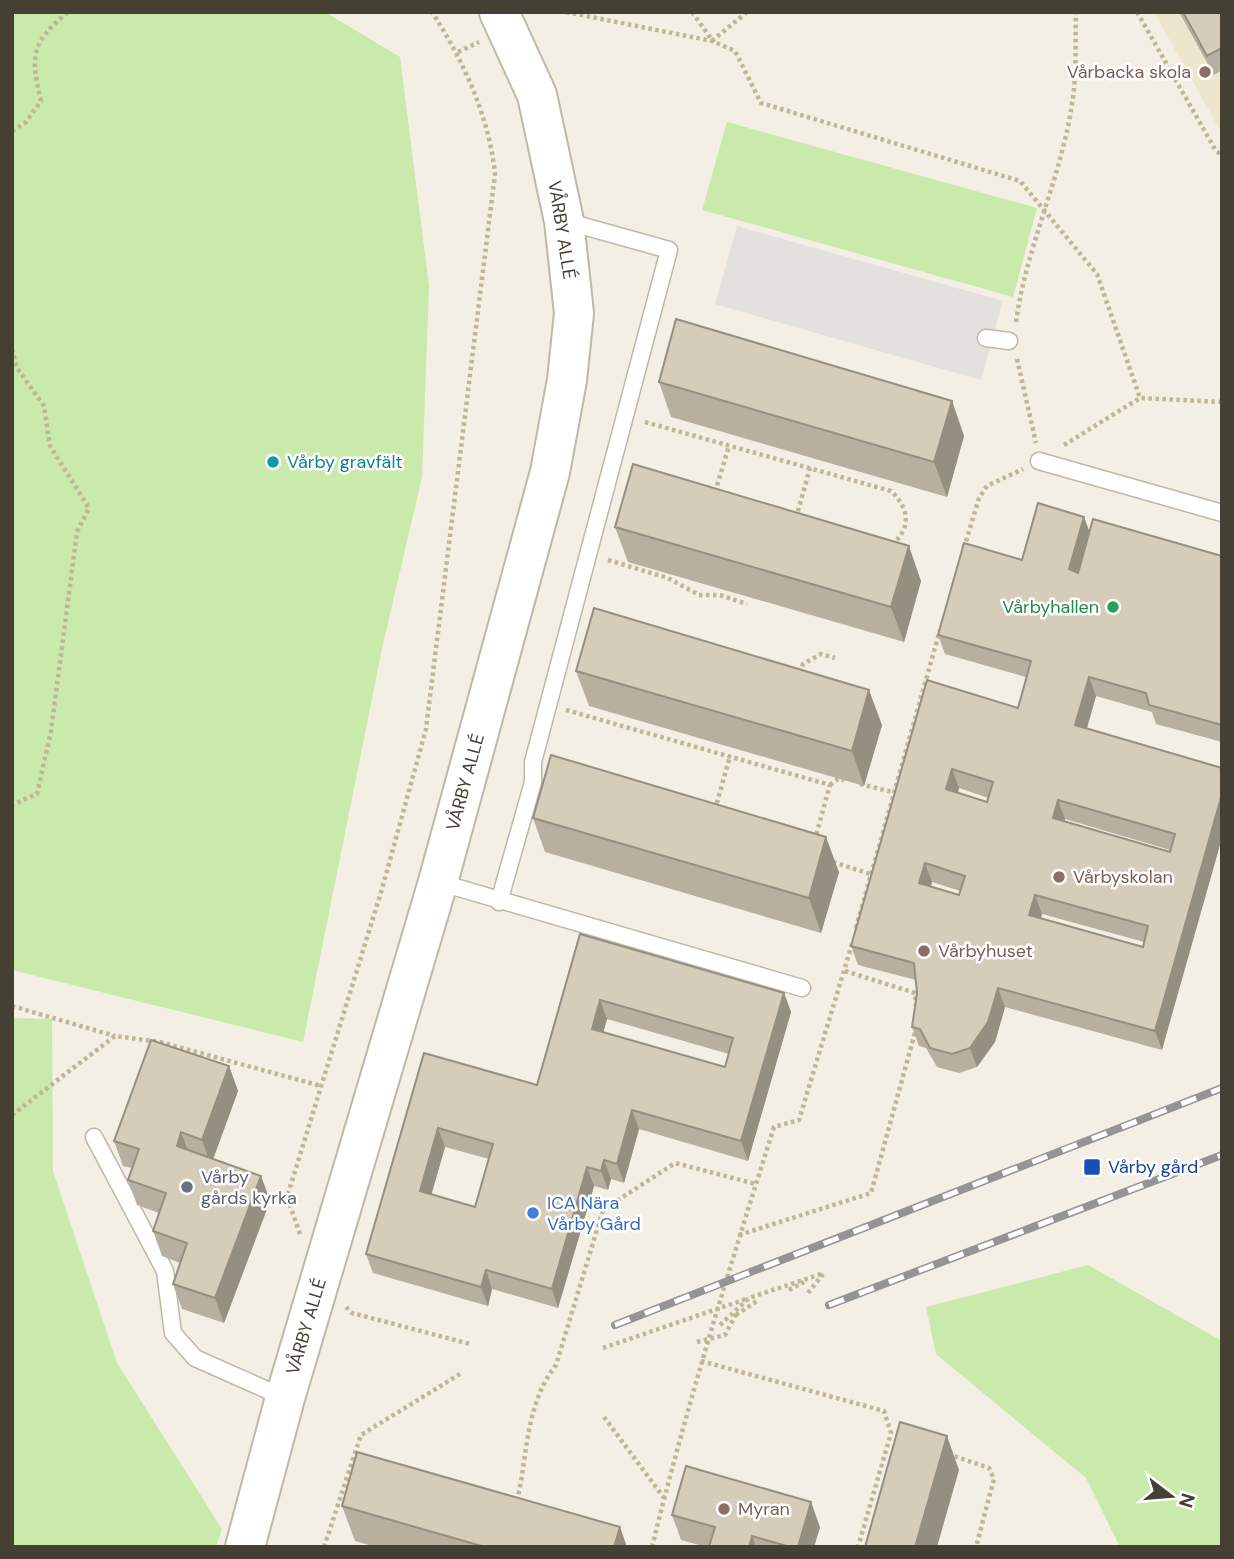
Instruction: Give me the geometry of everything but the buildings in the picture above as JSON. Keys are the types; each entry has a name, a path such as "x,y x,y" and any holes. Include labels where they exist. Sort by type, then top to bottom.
{"street":[{"name":"VÅRBY ALLÉ","path":"245,1547 285,1398 438,882 550,472 566,380 574,313 564,221 537,95 495,25"}],"lane":[{"path":"499,902 533,782 533,762 669,250 564,221"},
{"path":"986,338 1009,341"},
{"path":"1040,461 1222,513"},
{"path":"438,882 499,902 802,988"},
{"path":"94,1137 165,1271 173,1333 195,1358 285,1398"}],"path":[{"path":"12,131 26,121 41,101 32,65 43,33 68,12"},
{"path":"302,1240 287,1197 382,889 426,729 495,174 492,146 458,52 432,12"},
{"path":"566,12 712,41 735,51 761,103 1020,181 1097,274 1140,398"},
{"path":"692,12 712,41"},
{"path":"712,41 747,12"},
{"path":"1040,461 1020,365 1009,341 1045,214 1072,103 1076,12"},
{"path":"1138,12 1216,150 1222,155"},
{"path":"458,52 495,25"},
{"path":"12,349 17,368 44,406 50,446 89,508 76,532 51,731 37,794 12,805"},
{"path":"963,551 979,498 987,486 1040,461 1140,398 1222,402"},
{"path":"644,410 640,421 891,491 903,502 904,529 889,548"},
{"path":"714,496 729,446"},
{"path":"796,520 810,468"},
{"path":"601,557 668,578 699,595 720,595 747,604"},
{"path":"652,1547 696,1390 701,1361 774,1127 799,1120 845,971 892,792 943,618"},
{"path":"799,675 803,664 821,654 835,657"},
{"path":"569,697 565,713 830,785"},
{"path":"713,820 730,756"},
{"path":"813,848 830,785 838,779 892,792"},
{"path":"824,860 870,874"},
{"path":"845,971 915,993 916,1013"},
{"path":"12,1006 115,1036 160,1042 321,1086"},
{"path":"739,1235 871,1192 917,1023"},
{"path":"12,1115 115,1036"},
{"path":"514,1508 526,1431 545,1378 556,1365 603,1210 675,1163 756,1184"},
{"path":"789,1290 824,1273"},
{"path":"808,1293 824,1273"},
{"path":"603,1348 824,1273"},
{"path":"749,1298 720,1325 757,1301"},
{"path":"344,1305 352,1313 470,1344"},
{"path":"697,1342 725,1335 736,1314"},
{"path":"701,1361 884,1411 891,1433 858,1547"},
{"path":"324,1547 361,1435 460,1374"},
{"path":"604,1417 664,1499"},
{"path":"891,1433 904,1438"},
{"path":"940,1451 989,1468 994,1479 976,1547"}],"shaded area":[{"name":"Vårbacka skola","path":"1154,12 1222,12 1222,132 1221,132"},
{"path":"737,226 1003,301 981,380 715,304"}],"green space":[{"path":"12,12 325,12 400,57 429,286 422,477 383,644 303,1042 12,970"},
{"path":"727,122 1037,208 1013,297 702,210"},
{"path":"12,1018 52,1019 53,1171 117,1363 222,1529 216,1547 12,1547"},
{"path":"1088,1265 1222,1341 1222,1547 1120,1547 1086,1478 936,1354 926,1307"}],"railway":[{"path":"615,1325 1222,1088"},
{"path":"829,1305 1222,1155"}],"place":[{"name":"Vårbacka skola","path":"1205,72"},
{"name":"Vårby gravfält","path":"273,462"},
{"name":"Vårbyhallen","path":"1113,607"},
{"name":"Vårbyskolan","path":"1059,877"},
{"name":"Vårbyhuset","path":"924,951"},
{"name":"Vårby gård","path":"1092,1167"},
{"name":"Vårby gårds kyrka","path":"187,1187"},
{"name":"ICA Nära Vårby Gård","path":"533,1213"},
{"name":"Myran","path":"724,1509"}]}
